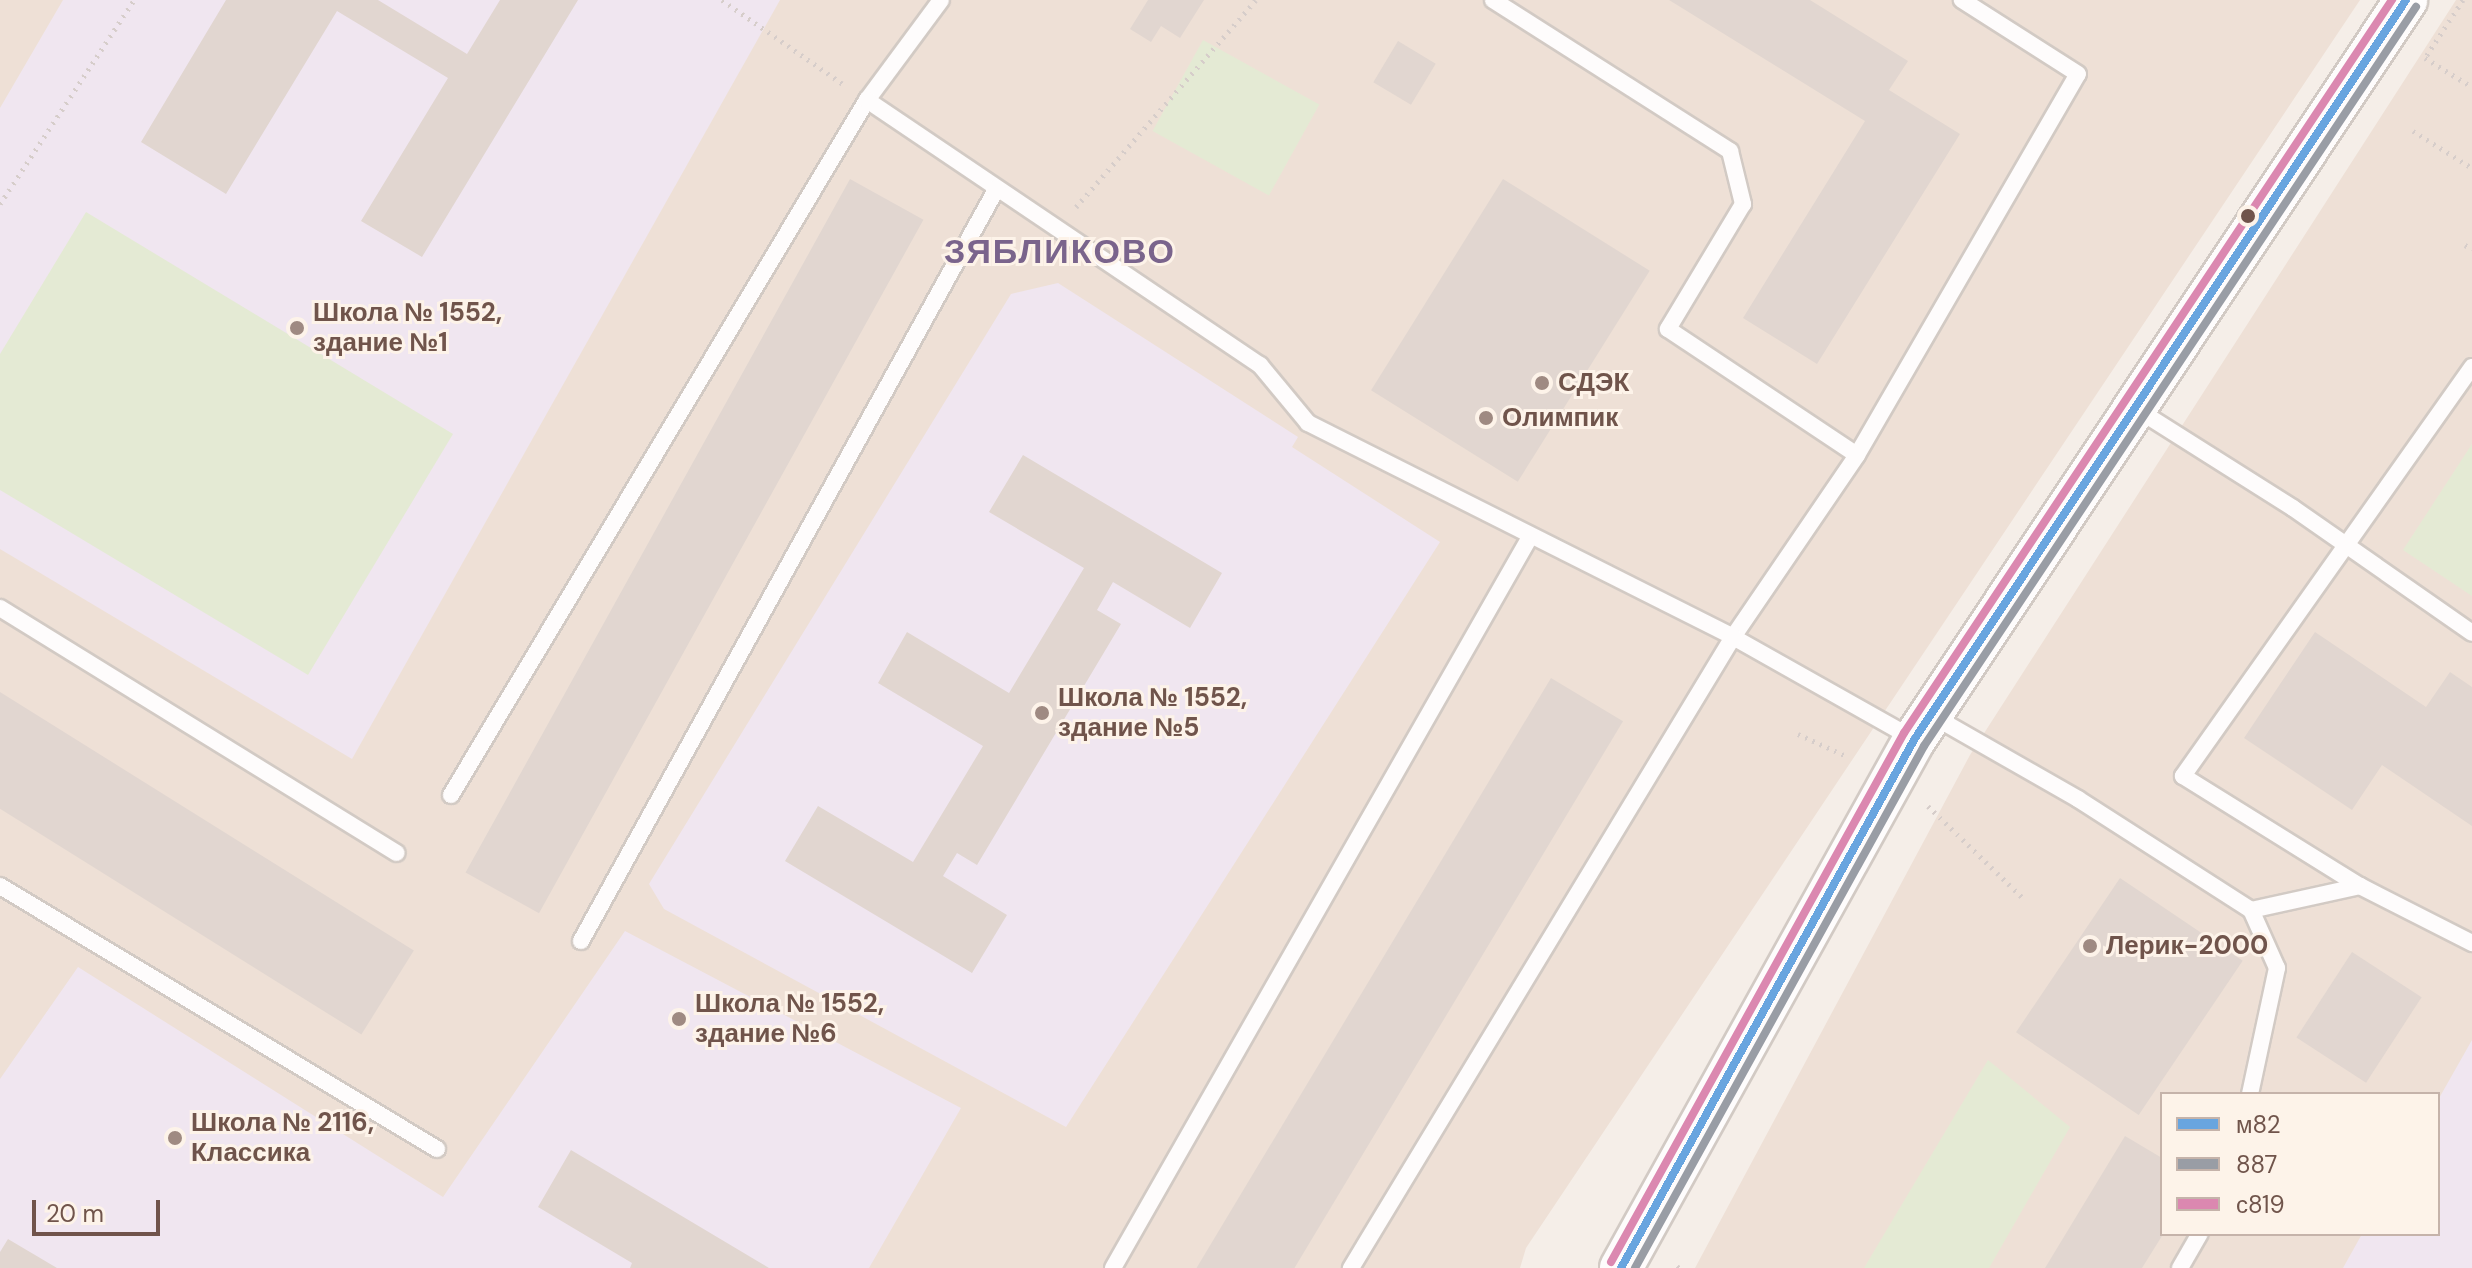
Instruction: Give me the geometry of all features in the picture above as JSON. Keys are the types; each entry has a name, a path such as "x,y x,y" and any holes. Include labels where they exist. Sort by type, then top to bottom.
{"street":[{"path":"1621,1268 1922,727 2138,410 2406,0"}],"lane":[{"path":"451,795 867,100 941,0"},
{"path":"1493,0 1730,151 1743,204 1668,329 1857,455"},
{"path":"1351,1268 1733,637 1857,455 2078,74 1962,0"},
{"path":"867,100 1260,365 1308,423 1733,637 2078,799 2251,910 2277,968 2250,1092"},
{"path":"581,941 997,188"},
{"path":"2472,367 2183,776 2360,886 2472,943"},
{"path":"2138,410 2293,508 2344,548 2472,633"},
{"path":"1113,1268 1530,537"},
{"path":"0,608 396,853"},
{"path":"0,886 437,1149"},
{"path":"2251,910 2360,886"},
{"path":"2180,1268 2199,1236"}],"path":[{"path":"0,204 134,0"},
{"path":"722,0 867,100"},
{"path":"1057,229 1256,0"},
{"path":"2463,0 2425,58 2472,87"},
{"path":"2413,131 2472,168"},
{"path":"2465,245 2472,249"},
{"path":"1798,734 1846,756"},
{"path":"1916,794 2022,897"}],"shaded area":[{"path":"0,0 2360,0 1526,1248 1520,1268 0,1268"},
{"name":"Школа № 1552, здание №1","path":"63,0 780,0 352,759 0,549 0,108"},
{"path":"2456,0 2472,0 2472,1268 1695,1268 1970,755"},
{"name":"Школа № 1552, здание №5","path":"1058,283 1298,437 1292,447 1440,542 1066,1127 664,909 649,884 1011,294"},
{"path":"625,931 961,1108 869,1268 0,1268 0,1079 78,967 443,1197"},
{"path":"2472,1040 2472,1268 2343,1268 2361,1236 2440,1236 2440,1096"}],"green space":[{"path":"1203,40 1319,104 1269,195 1153,131"},
{"path":"86,212 453,434 308,675 0,490 0,354"},
{"path":"2472,444 2472,596 2403,550"},
{"path":"1988,1060 2070,1127 1989,1268 1864,1268"}],"building":[{"path":"226,0 378,0 467,54 500,0 578,0 422,257 361,221 448,78 337,11 226,194 141,142"},
{"path":"1148,0 1204,0 1180,38 1161,26 1151,42 1130,29"},
{"path":"1669,0 1810,0 1908,61 1889,90 1960,134 1817,364 1743,318 1865,121"},
{"path":"1398,41 1436,64 1411,105 1373,82"},
{"path":"850,179 923,220 539,913 466,873"},
{"path":"1503,179 1650,271 1518,482 1371,390"},
{"path":"1023,455 1222,573 1190,628 1113,582 1097,610 1121,624 977,865 957,853 943,876 1007,915 972,973 785,861 818,806 913,862 983,746 878,683 907,632 1009,693 1084,568 989,512"},
{"path":"2315,632 2426,707 2450,672 2472,687 2472,826 2382,765 2352,810 2244,738"},
{"path":"1551,678 1623,721 1294,1268 1197,1268"},
{"path":"0,692 414,951 361,1035 0,809"},
{"path":"2120,878 2243,961 2139,1115 2016,1032"},
{"path":"2352,952 2422,997 2366,1083 2296,1038"},
{"path":"2125,1136 2160,1157 2162,1236 2142,1268 2045,1268"},
{"path":"571,1150 769,1268 630,1268 632,1263 538,1207"},
{"path":"8,1239 57,1268 0,1268 0,1252"}],"transit line":[{"name":"с819","path":"1611,1262 1904,733 2392,0"},
{"name":"м82","path":"1621,1268 1914,740 2406,0"},
{"name":"887","path":"1635,1268 1924,746 2416,7"}],"place":[{"name":"Школа № 1552, здание №1","path":"297,328"},
{"name":"СДЭК","path":"1542,383"},
{"name":"Олимпик","path":"1486,418"},
{"name":"Школа № 1552, здание №5","path":"1042,713"},
{"name":"Лерик-2000","path":"2090,946"},
{"name":"Школа № 1552, здание №6","path":"679,1019"},
{"name":"Школа № 2116, Классика","path":"175,1138"}],"district":[{"name":"ЗЯБЛИКОВО","path":"1060,252"}]}
